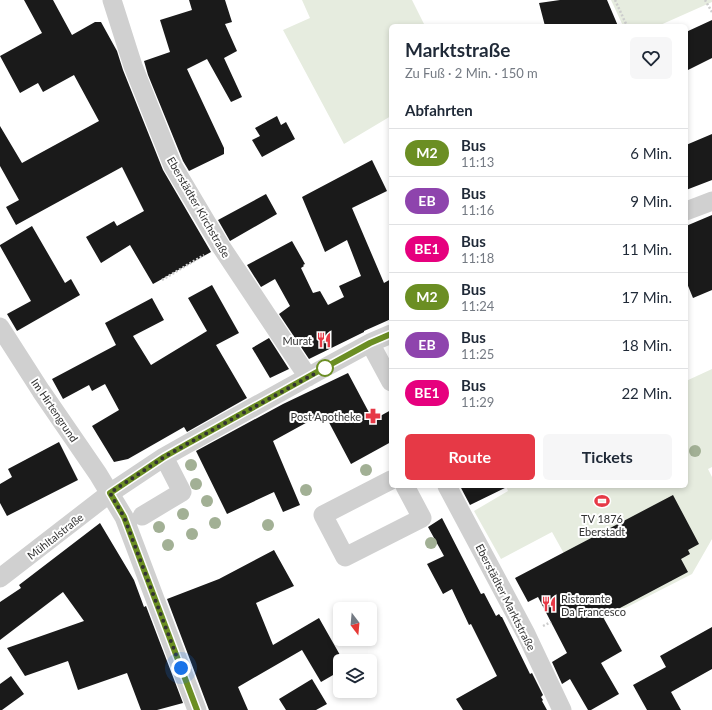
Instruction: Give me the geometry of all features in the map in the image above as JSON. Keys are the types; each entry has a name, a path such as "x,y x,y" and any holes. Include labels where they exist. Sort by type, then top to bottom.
{"street":[{"name":"Eberstädter Kirchstraße","path":"112,0 133,66 172,166 220,245 308,377"},
{"path":"688,210 712,201"},
{"name":"Im Hirtengrund","path":"0,327 110,493 124,517 197,710"},
{"name":"Mühltalstraße","path":"0,578 110,493 164,457 370,343 389,335"},
{"path":"370,343 389,378"},
{"path":"142,516 182,492 164,457"},
{"path":"395,488 323,515 345,557 422,518 405,488"},
{"name":"Eberstädter Marktstraße","path":"448,488 522,627 562,710"}],"path":[{"path":"615,0 626,24"},
{"path":"705,0 712,12"},
{"path":"162,280 220,245"}],"shaded area":[{"path":"302,0 412,0 424,24 389,24 389,117 344,144 283,30 310,18"},
{"path":"611,0 712,0 712,2 662,24 622,24"},
{"name":"TV 1876 Eberstadt","path":"712,369 712,467 708,469 712,477 712,539 692,574 582,630 577,577 552,532 501,559 474,511 508,491 507,488 688,488 688,380"}],"building":[{"path":"24,0 53,0 72,35 95,22 101,22 117,51 123,70 163,170 211,252 153,284 130,245 101,263 86,237 114,221 117,226 144,211 122,167 16,225 6,207 19,200 0,166 0,126 22,163 99,121 74,75 43,92 38,83 20,93 0,56 42,33"},
{"path":"189,0 225,0 232,22 225,24 237,51 224,58 242,97 231,102 207,59 187,69 224,148 224,154 189,171 183,161 148,75 144,61 170,52 160,20 192,10"},
{"path":"560,0 607,0 617,24 544,24 539,3"},
{"path":"712,20 712,58 688,70 688,31"},
{"path":"277,116 281,125 286,122 295,139 262,157 252,140 260,136 255,128"},
{"path":"712,134 712,180 688,189 688,144"},
{"path":"372,160 387,191 352,208 384,283 389,280 389,320 309,359 279,314 290,306 275,279 261,287 247,265 292,241 305,264 301,268 313,293 320,291 328,305 344,297 339,286 361,276 347,240 325,252 302,197"},
{"path":"266,194 277,214 230,241 218,220"},
{"path":"712,215 712,290 693,298 688,286 688,225"},
{"path":"32,226 65,283 71,279 80,295 17,331 7,314 31,301 0,245"},
{"path":"212,285 239,333 216,345 247,398 187,432 184,427 128,459 114,462 92,426 119,410 105,384 92,391 89,385 63,399 52,379 116,345 105,323 152,298 164,320 133,336 151,365 207,331 188,298"},
{"path":"269,338 289,369 270,378 252,348"},
{"path":"348,373 373,420 389,411 389,443 351,464 324,413 273,441 300,505 283,512 274,492 227,514 196,451 283,404"},
{"path":"59,442 78,480 7,516 0,503 0,484 12,477 8,469"},
{"path":"461,488 505,488 470,505"},
{"path":"673,495 699,544 688,550 690,554 681,559 688,572 603,617 622,651 601,663 619,694 591,710 588,710 570,679 562,684 552,662 567,653 538,597 528,602 515,578"},
{"path":"442,518 481,594 484,593 496,616 499,614 502,617 530,674 532,673 543,695 541,697 543,700 542,701 547,710 463,710 456,699 497,676 471,624 469,625 452,589 443,594 427,564 444,556 428,527"},
{"path":"100,523 134,580 144,607 146,606 183,703 157,710 141,710 127,673 78,690 68,661 25,676 7,648 84,621 63,592 0,640 0,602 21,588 19,585"},
{"path":"274,550 294,586 256,603 273,645 319,618 333,643 333,646 335,646 339,654 333,654 333,675 321,682 302,650 238,687 248,710 209,710 167,599 219,579"},
{"path":"712,627 712,669 671,692 681,710 647,710 633,685 666,667 660,656"},
{"path":"11,676 24,694 0,710 0,684"},
{"path":"312,679 327,704 316,710 286,710 279,699"}],"bus line":[{"name":"M2","path":"197,710 124,517 110,493 164,457 370,343 389,335"}],"place":[{"name":"Murat","path":"324,340"},
{"name":"Post Apotheke","path":"373,416"},
{"name":"TV 1876 Eberstadt","path":"602,501"},
{"name":"Ristorante Da Francesco","path":"549,604"}],"route":[{"path":"181,668 124,517 110,493 164,457 325,368"}]}
